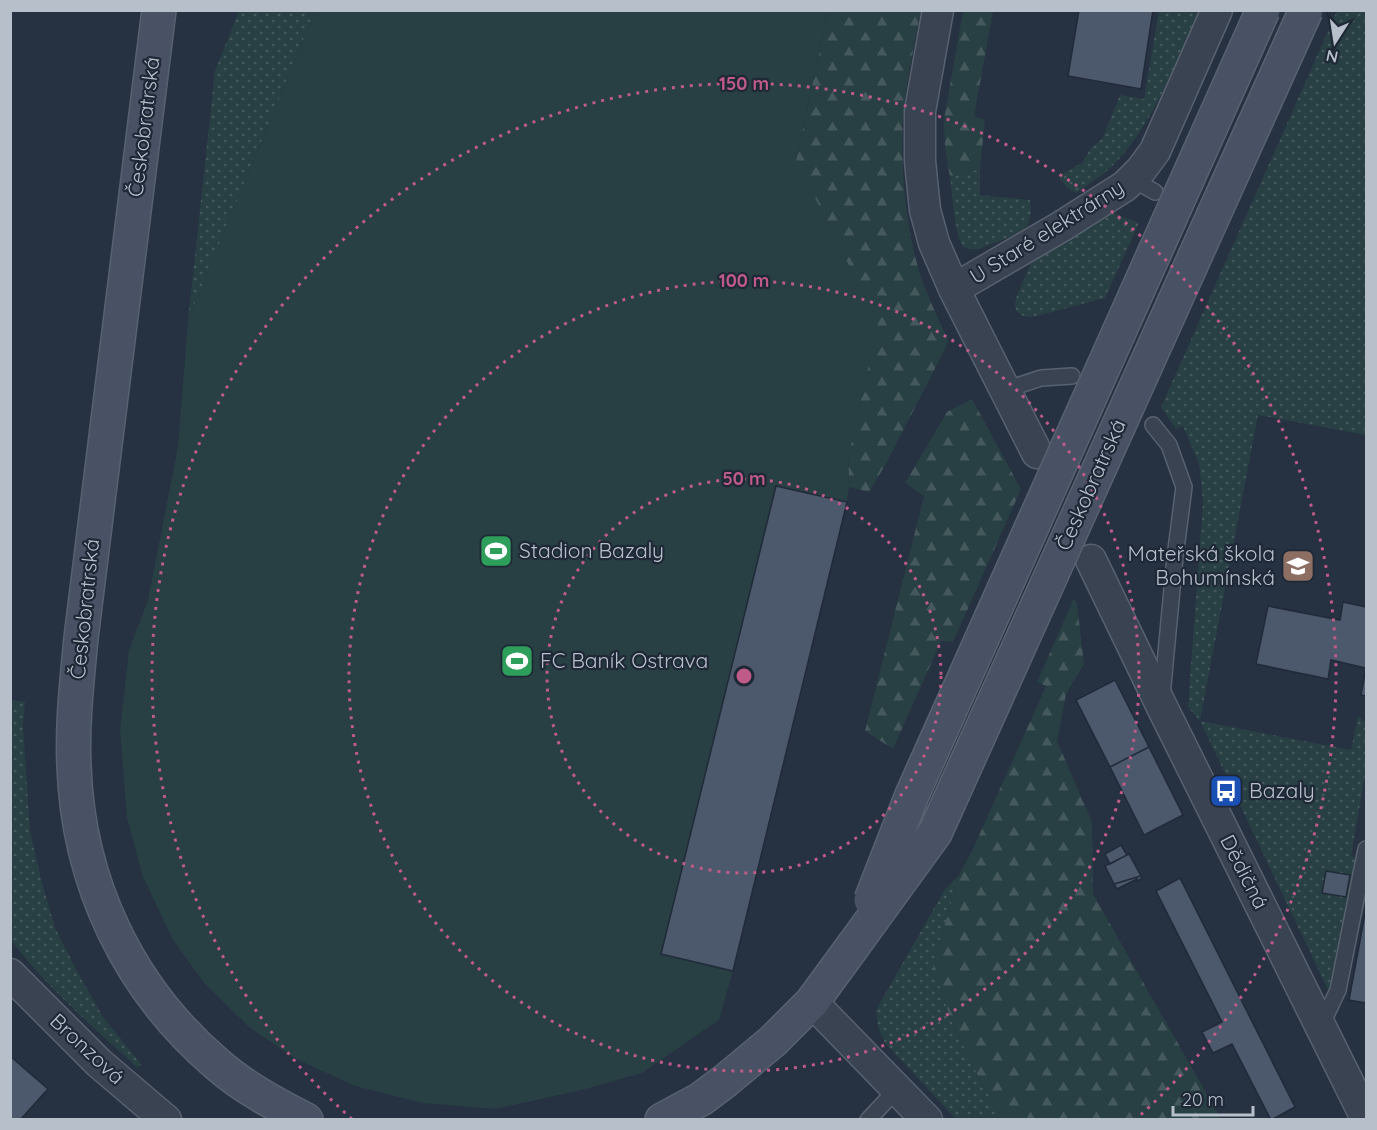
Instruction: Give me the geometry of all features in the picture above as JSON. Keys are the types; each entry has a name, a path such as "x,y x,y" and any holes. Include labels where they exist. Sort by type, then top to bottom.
{"street":[{"name":"Českobratrská","path":"159,10 81,638 74,718 76,797 96,891 114,934 148,991 182,1030 217,1064 282,1108 306,1119"},
{"path":"938,10 920,111 920,161 929,227 954,289 1037,453"},
{"name":"U Staré elektrárny","path":"954,289 1125,186 1143,185 1141,170 1155,151 1218,10"},
{"name":"Českobratrská","path":"853,946 912,795 1263,10"},
{"name":"Českobratrská","path":"662,1119 701,1098 725,1081 773,1041 812,1002 935,832 1306,10"},
{"name":"Dědičná","path":"1091,560 1366,1118"},
{"name":"Bronzová","path":"10,974 99,1063 166,1119"},
{"path":"812,1002 927,1119"}],"lane":[{"path":"1005,390 1041,378 1072,376"},
{"path":"1153,425 1169,445 1184,487 1161,705"},
{"path":"1321,1026 1338,990 1366,849"},
{"path":"867,1119 897,1089"}],"green space":[{"path":"1159,10 1199,11 1165,88 1133,142 1110,168 1076,193 1067,188 1058,176 1082,163 1091,148 1102,139 1120,95 1144,99"},
{"path":"239,11 315,11 188,320 215,71"},
{"name":"Stadion Bazaly","path":"315,11 828,11 796,160 878,323 848,458 847,502 737,957 719,1020 642,1073 582,1090 495,1109 422,1103 355,1086 296,1059 249,1027 204,983 173,940 143,877 127,818 120,730 129,650 148,600 178,446 188,320"},
{"path":"828,11 921,11 908,78 903,119 904,185 911,235 920,274 948,340 887,462 869,492 849,487 848,458 854,426 796,160"},
{"path":"963,11 993,11 974,116 985,120 980,169 950,177 945,148 944,119"},
{"path":"1337,11 1366,11 1366,435 1258,415 1200,721 1188,707 1203,502 1199,464 1183,426 1176,429 1161,407"},
{"path":"980,169 980,195 1030,200 1031,213 1028,225 1023,232 976,250 963,247 960,239 955,222 950,177"},
{"path":"1108,211 1139,223 1105,298 1037,316 1021,315 1016,310 1015,304 1033,258"},
{"path":"972,399 1021,489 953,642 941,641 893,749 865,731 924,496 905,483 947,412"},
{"path":"1074,598 1077,604 1084,664 1066,694 1057,741 1092,822 1093,894 1221,1119 1003,1119 981,1082 951,1020 933,965 959,875 1046,686 1037,682"},
{"path":"11,700 25,702 23,726 30,831 55,928 103,1017 141,1064 138,1068 55,991 11,940"},
{"path":"1358,716 1366,723 1366,770 1351,856 1357,858 1332,990 1328,990 1200,721 1351,750"},
{"path":"959,875 933,965 951,1020 981,1082 1003,1119 956,1119 885,1043 878,1027 876,1010 945,889"}],"building":[{"path":"1079,10 1153,10 1141,89 1068,76"},
{"path":"776,486 847,502 733,971 661,954"},
{"path":"1343,602 1366,607 1366,668 1331,660 1328,679 1256,664 1268,606 1340,620"},
{"path":"1366,668 1366,696 1361,695"},
{"path":"1115,680 1149,747 1110,767 1076,700"},
{"path":"1149,747 1183,815 1144,835 1110,767"},
{"path":"1121,845 1127,855 1110,864 1105,854"},
{"path":"1129,854 1141,876 1114,884 1105,866"},
{"path":"1326,871 1350,875 1346,897 1322,893"},
{"path":"1141,876 1142,878 1138,881 1137,879 1117,889 1114,884"},
{"path":"1180,878 1295,1107 1271,1120 1232,1044 1213,1053 1202,1032 1222,1022 1156,891"},
{"path":"1366,908 1366,1003 1349,1000"},
{"path":"10,1056 48,1089 20,1120 10,1120"}],"place":[{"name":"Stadion Bazaly","path":"496,551"},
{"name":"Mateřská škola Bohumínská","path":"1298,566"},
{"name":"FC Baník Ostrava","path":"517,661"},
{"name":"Bazaly","path":"1226,791"}]}
